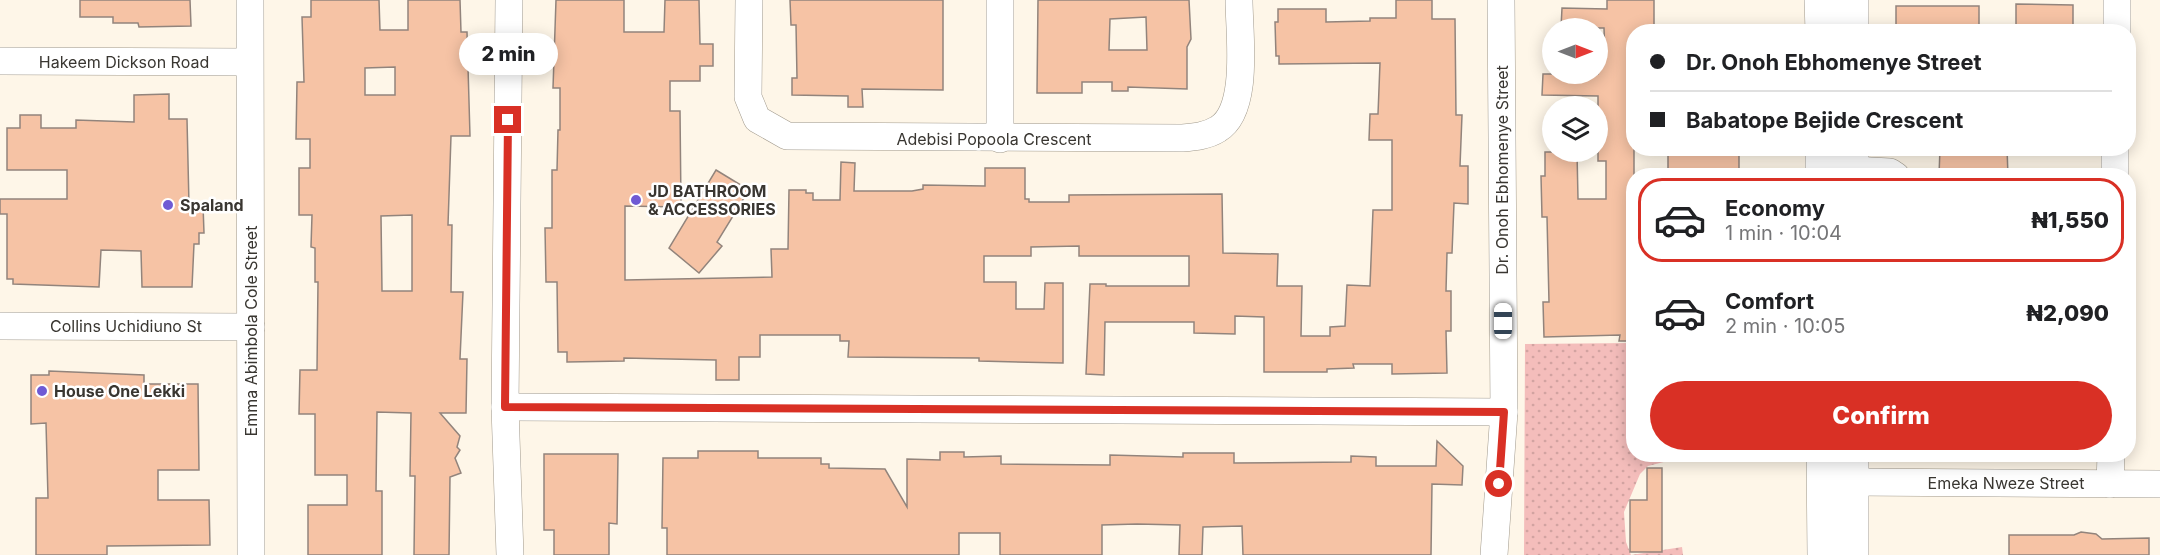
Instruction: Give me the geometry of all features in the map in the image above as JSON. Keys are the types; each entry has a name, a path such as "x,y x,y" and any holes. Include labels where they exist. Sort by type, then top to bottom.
{"main road":[{"path":"1821,0 1822,24"},
{"path":"1852,0 1852,24"},
{"path":"1832,156 1845,167"},
{"path":"1823,462 1824,555"},
{"path":"1852,468 1852,555"}],"street":[{"name":"Emma Abimbola Cole Street","path":"250,0 251,555"},
{"path":"509,0 505,407 510,555"},
{"name":"Adebisi Popoola Crescent","path":"749,0 747,97 757,119 787,136 1000,139 1182,138 1204,135 1219,129 1234,112 1239,92 1239,0"},
{"path":"1000,0 1000,139"},
{"name":"Dr. Onoh Ebhomenye Street","path":"1494,555 1504,412 1501,0"},
{"path":"2117,0 2117,24"},
{"name":"Hakeem Dickson Road","path":"0,61 249,62"},
{"name":"Collins Uchidiuno St","path":"0,326 251,327"},
{"path":"505,407 1504,412"},
{"path":"2110,462 2110,484"},
{"name":"Emeka Nweze Street","path":"1852,468 2110,484 2160,484"}],"shaded area":[{"path":"1626,343 1626,462 1664,462 1648,466 1640,474 1624,512 1626,542 1631,555 1524,555 1525,344"},
{"path":"1682,547 1683,555 1631,555"}],"building":[{"path":"80,0 190,0 191,26 139,27 138,23 113,23 113,17 80,17"},
{"path":"311,0 379,0 380,30 408,30 408,0 460,0 461,32 467,32 470,136 451,136 448,225 452,225 451,292 463,292 460,359 467,359 466,413 440,413 460,436 457,447 460,450 455,458 461,473 450,477 449,555 414,555 415,476 410,476 411,413 377,412 376,491 382,491 382,555 308,555 308,505 347,505 347,475 315,475 315,414 299,414 300,370 317,370 318,282 315,282 315,248 311,247 312,215 299,215 299,168 310,168 310,139 296,139 297,82 304,82 302,17 311,17","holes":["395,67 395,95 365,95 365,68","412,215 412,291 382,291 381,216"]},
{"path":"556,0 624,0 624,32 664,32 665,0 699,0 700,44 713,44 713,66 700,66 700,81 670,81 670,111 680,111 681,207 625,206 625,280 772,277 771,249 788,249 789,190 806,190 806,193 813,193 813,200 840,200 841,162 855,163 854,191 912,191 923,189 923,185 985,186 985,168 1025,168 1025,199 1029,199 1029,202 1069,202 1069,195 1222,194 1223,253 1278,254 1277,286 1302,286 1301,336 1330,336 1330,327 1345,326 1347,285 1370,286 1373,210 1392,210 1392,140 1369,140 1370,114 1378,114 1380,63 1279,64 1279,56 1276,56 1275,22 1278,22 1278,9 1326,9 1326,22 1370,21 1370,18 1396,18 1396,0 1432,0 1432,19 1455,19 1456,115 1462,115 1460,166 1468,166 1468,204 1454,203 1452,253 1447,253 1446,291 1451,291 1451,331 1446,331 1447,373 1392,374 1392,364 1353,364 1354,368 1327,369 1327,372 1264,372 1264,317 1235,316 1235,334 1194,333 1194,322 1105,322 1104,375 1086,374 1090,284 1189,286 1189,256 1079,256 1079,246 1031,247 1031,256 984,256 984,282 1016,282 1016,309 1044,309 1045,283 1063,283 1063,363 979,361 979,358 848,357 849,341 840,341 840,335 760,335 760,357 739,357 739,380 716,380 716,360 624,358 624,361 567,362 567,352 558,352 557,282 546,282 545,228 552,228 552,170 557,170 558,130 560,130 560,88 553,88"},
{"path":"790,0 943,0 943,90 862,89 863,107 848,107 848,96 792,95 792,78 797,78 796,25 791,25"},
{"path":"1038,0 1189,0 1191,39 1187,47 1187,89 1128,87 1128,91 1112,91 1112,82 1082,82 1082,93 1037,93","holes":["1146,17 1147,50 1109,50 1110,19"]},
{"path":"1607,0 1654,0 1654,24 1626,24 1626,156 1634,156 1634,168 1626,168 1626,341 1619,341 1620,335 1544,337 1543,302 1549,302 1547,217 1542,217 1541,176 1545,176 1545,162 1577,162 1578,199 1606,199 1608,96 1542,95 1543,84 1608,84 1608,18 1562,18 1562,8 1607,9"},
{"path":"2016,4 2073,5 2073,24 2016,24"},
{"path":"1896,6 1979,6 1979,24 1896,24"},
{"path":"169,94 169,119 187,119 189,205 203,205 204,233 199,233 199,244 194,244 192,287 142,287 141,251 101,250 99,287 13,284 13,279 7,279 7,214 0,214 0,199 67,199 67,170 7,170 7,128 20,128 20,115 41,115 41,128 76,128 76,120 134,122 134,95"},
{"path":"1668,156 1739,156 1739,168 1668,168"},
{"path":"1940,156 2007,156 2008,168 1939,168"},
{"path":"716,170 749,190 717,242 722,246 699,273 669,248"},
{"path":"49,371 144,375 144,384 198,384 199,470 158,470 158,500 209,500 210,545 107,546 107,555 36,555 36,498 48,498 46,423 31,424 31,375 49,375"},
{"path":"1437,441 1463,466 1462,485 1432,484 1431,555 1243,555 1242,526 1203,527 1202,555 1179,555 1180,525 1137,524 1102,525 1102,555 1000,555 1000,533 959,533 959,555 667,555 667,528 662,528 663,458 698,458 698,451 758,451 758,458 821,458 821,464 829,464 829,468 885,469 907,507 907,459 940,460 940,452 964,452 964,457 1001,456 1001,464 1110,465 1110,455 1183,457 1183,453 1234,453 1234,463 1351,462 1351,456 1376,457 1376,466 1436,466"},
{"path":"544,454 618,454 617,524 609,523 609,555 554,555 554,530 544,530"},
{"path":"1647,468 1662,468 1662,552 1630,552 1630,500 1647,500"},
{"path":"2081,532 2096,534 2102,539 2149,538 2149,555 2009,555 2009,535 2074,535"}],"place":[{"name":"JD BATHROOM & ACCESSORIES","path":"636,200"},
{"name":"Spaland","path":"168,205"},
{"name":"House One Lekki","path":"42,391"}],"route":[{"path":"508,120 505,407 1504,412 1499,484"}]}
